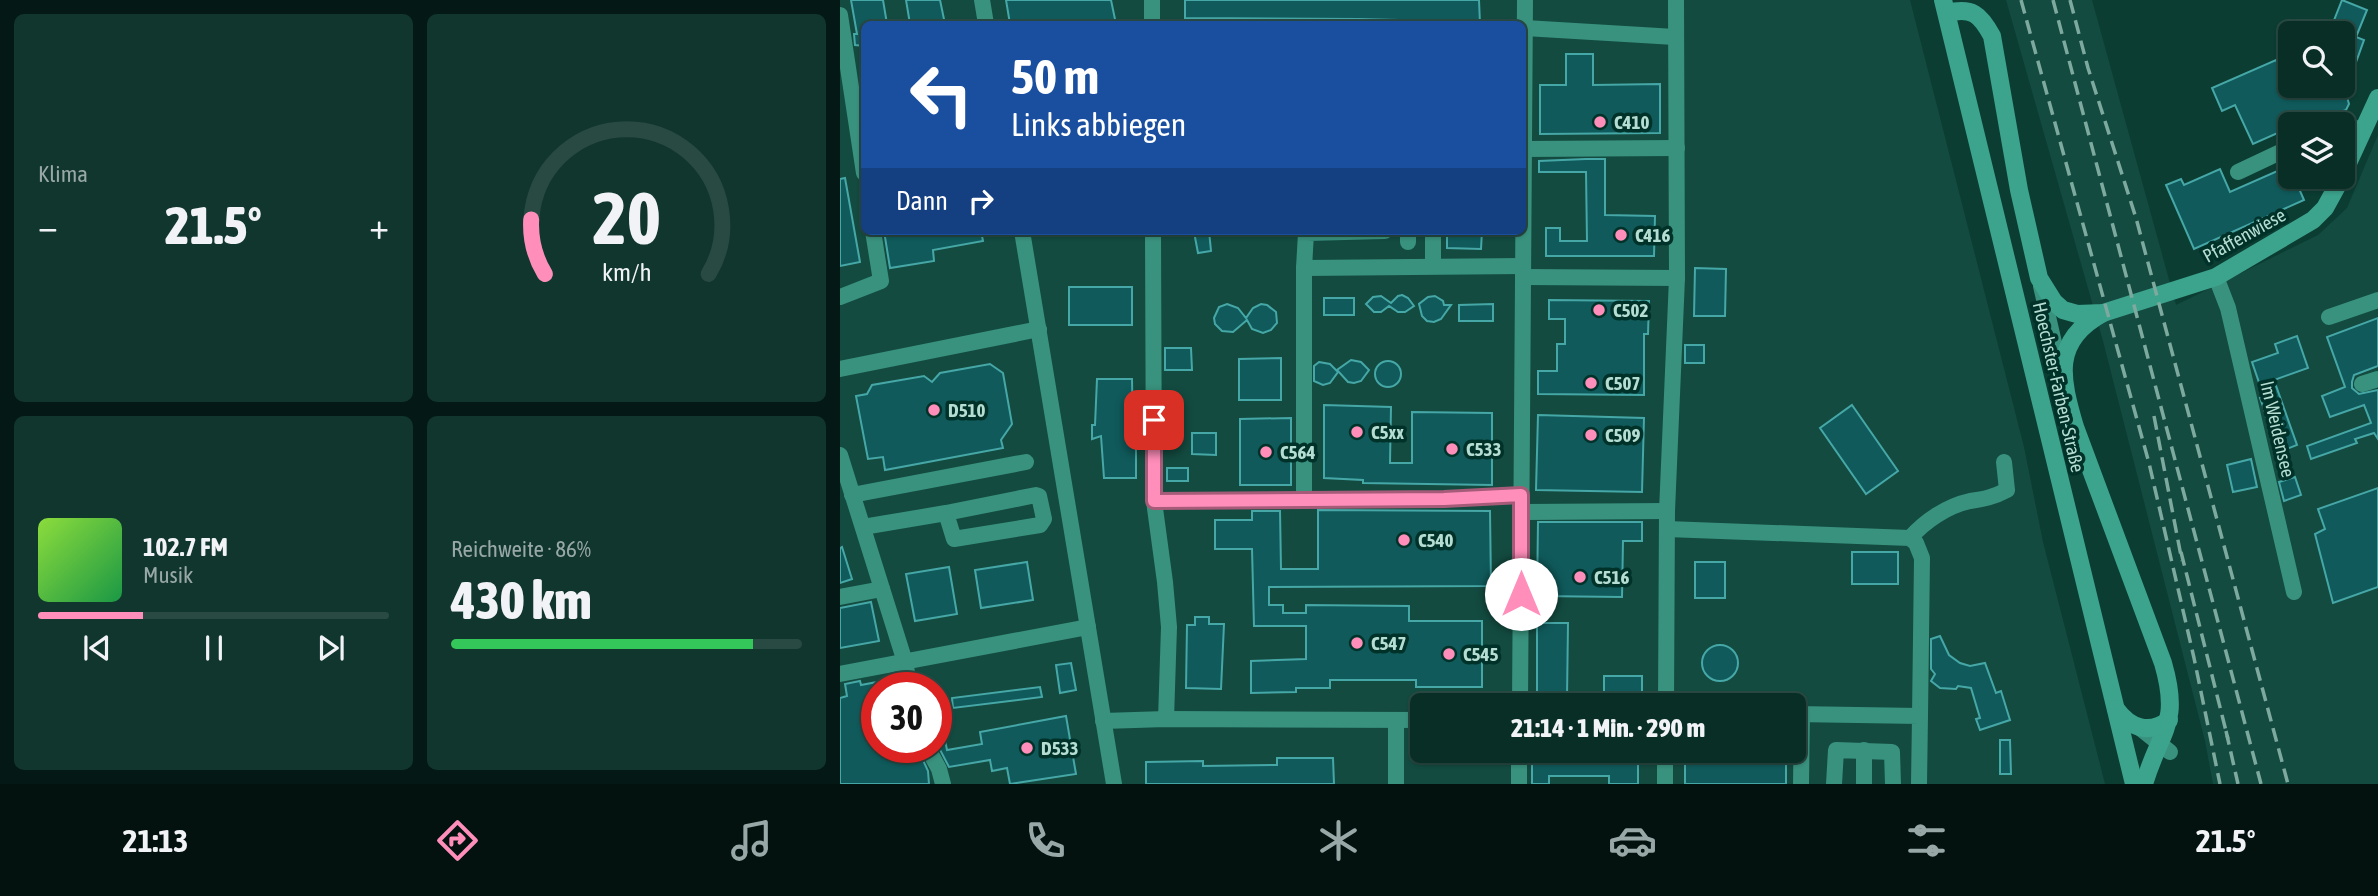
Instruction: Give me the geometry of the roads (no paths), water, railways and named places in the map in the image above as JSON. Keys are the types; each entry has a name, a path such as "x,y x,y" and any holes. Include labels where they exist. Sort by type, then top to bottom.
{"main road":[{"path":"1945,6 1971,12 1985,24 1992,36 2019,190 2039,278 2058,307 2085,319"},
{"name":"Hoechster-Farben-Straße","path":"1945,6 2115,707 2130,764 2143,783"},
{"name":"Pfaffenwiese","path":"2355,147 2378,98"},
{"name":"Pfaffenwiese","path":"2169,720 2170,693 2162,663 2075,427 2064,386 2063,367 2066,352 2085,319 2216,277 2313,220 2325,208 2335,189"},
{"path":"2115,707 2129,723 2140,728 2156,728 2169,720"},
{"path":"2143,783 2166,748 2169,720"}],"street":[{"path":"982,0 986,21"},
{"path":"1152,0 1152,21"},
{"path":"1525,0 1525,21"},
{"path":"1666,693 1667,511 1677,278 1676,0"},
{"path":"840,15 860,116"},
{"path":"1526,28 1675,37"},
{"path":"2355,128 2362,130"},
{"path":"1526,149 1677,148"},
{"path":"2238,172 2278,154"},
{"path":"840,297 881,281 874,235"},
{"path":"1023,235 1114,784"},
{"path":"1153,235 1154,501 1169,627 1166,719"},
{"path":"1304,500 1306,235"},
{"path":"1433,235 1433,267"},
{"path":"1520,693 1523,235"},
{"path":"1304,268 1433,267 1677,278"},
{"name":"Im Weidensee","path":"2216,277 2228,308 2294,592"},
{"path":"2039,278 2064,386"},
{"path":"2329,317 2378,300"},
{"path":"840,369 1039,329"},
{"path":"2362,384 2378,379"},
{"path":"840,455 907,672"},
{"path":"852,495 1027,462"},
{"path":"1910,538 1935,515 1964,503 1988,499 2007,490 2004,462"},
{"path":"863,527 1036,495 1039,496 1044,519 1040,525 954,539 946,513"},
{"path":"1154,501 1444,499 1667,511"},
{"path":"1667,529 1910,538 1916,543 1922,558 1919,784"},
{"path":"840,597 882,589"},
{"path":"840,674 1088,627"},
{"path":"1806,714 1920,716"},
{"path":"1396,720 1396,784"},
{"path":"1103,721 1410,720"},
{"path":"2140,728 2166,748"},
{"path":"1834,784 1836,750 1892,752 1893,784"},
{"path":"1864,750 1864,784"},
{"path":"936,763 943,784"},
{"path":"1519,763 1519,784"},
{"path":"1665,763 1665,784"},
{"path":"1800,763 1801,784"}],"railway":[{"path":"2021,0 2149,463 2220,784"},
{"path":"2053,0 2261,784"},
{"path":"2070,0 2088,68 2136,218 2288,784"},
{"path":"2154,416 2182,561"},
{"path":"2181,552 2228,739"},
{"path":"2226,731 2238,784"}],"place":[{"name":"C410","path":"1600,122"},
{"name":"C416","path":"1621,235"},
{"name":"C502","path":"1599,310"},
{"name":"C507","path":"1591,383"},
{"name":"D510","path":"934,410"},
{"name":"C5xx","path":"1357,432"},
{"name":"C509","path":"1591,435"},
{"name":"C533","path":"1452,449"},
{"name":"C564","path":"1266,452"},
{"name":"C540","path":"1404,540"},
{"name":"C516","path":"1580,577"},
{"name":"C547","path":"1357,643"},
{"name":"C545","path":"1449,654"},
{"name":"D533","path":"1027,748"}]}
